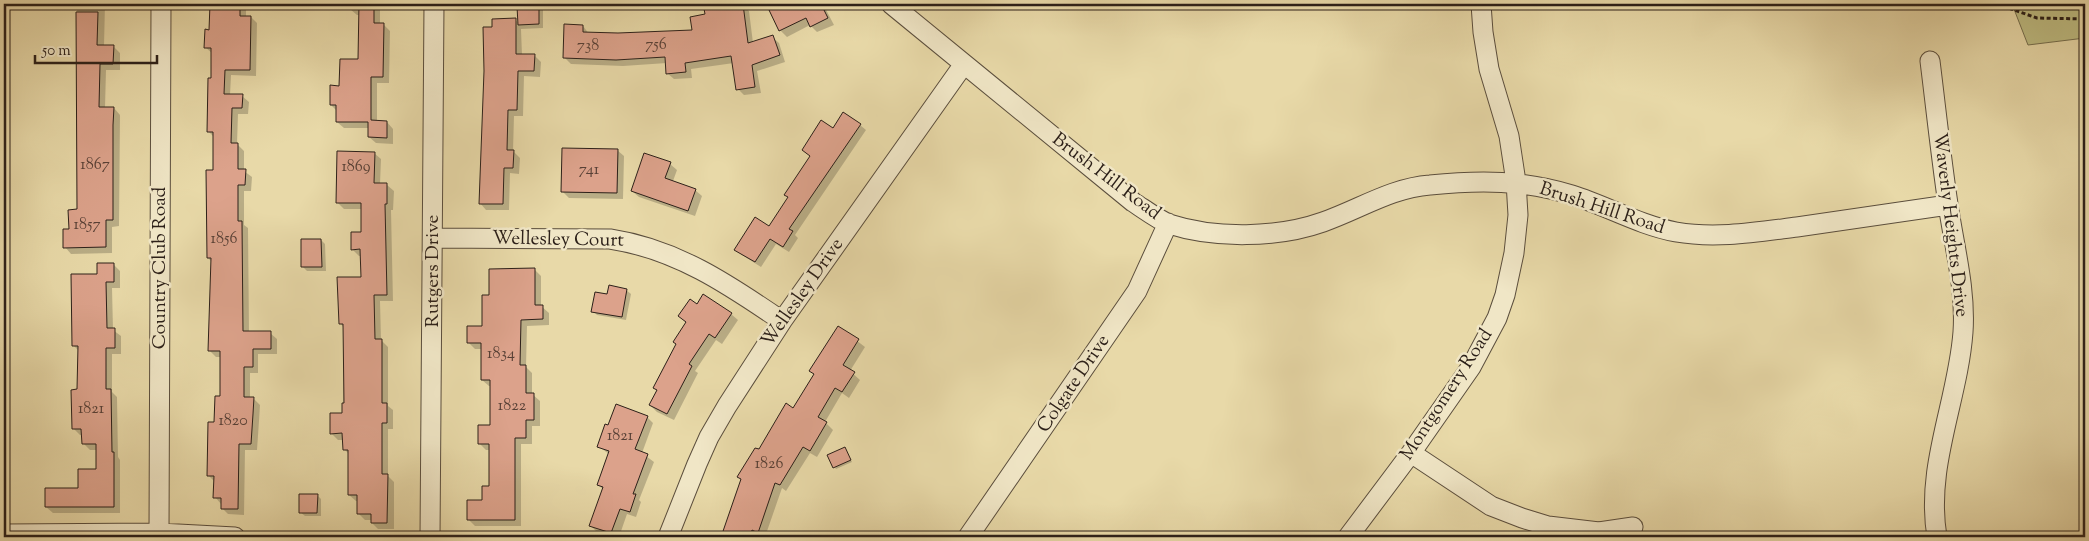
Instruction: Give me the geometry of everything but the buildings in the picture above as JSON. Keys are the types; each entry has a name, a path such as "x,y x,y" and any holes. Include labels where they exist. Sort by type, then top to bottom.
{"street":[{"name":"Country Club Road","path":"159,533 162,4"},
{"name":"Rutgers Drive","path":"430,537 434,4"},
{"name":"Brush Hill Road","path":"891,4 1133,202 1168,223 1214,232 1279,234 1323,222 1390,192 1428,185 1495,181 1516,182 1572,195 1648,225 1675,232 1695,234 1753,233 1948,205"},
{"name":"Montgomery Road","path":"1348,537 1411,454 1470,366 1497,318 1505,295 1514,253 1518,215 1516,182 1509,136 1489,69 1481,4"},
{"name":"Waverly Heights Drive","path":"1930,61 1948,205 1962,292 1963,330 1960,357 1938,452 1935,497 1938,537"},
{"name":"Wellesley Drive","path":"668,537 710,437 782,321 964,64"},
{"name":"Colgate Drive","path":"968,537 1137,292 1168,223"},
{"name":"Wellesley Court","path":"433,238 610,239 634,242 699,267 782,321"},
{"path":"1411,454 1492,506 1522,518 1548,526 1599,532 1633,528"},
{"path":"4,534 159,533 235,537"}],"path":[{"path":"1997,4 2037,18 2085,19"}],"shaded area":[{"path":"2012,4 2085,4 2085,38 2028,45"}]}
